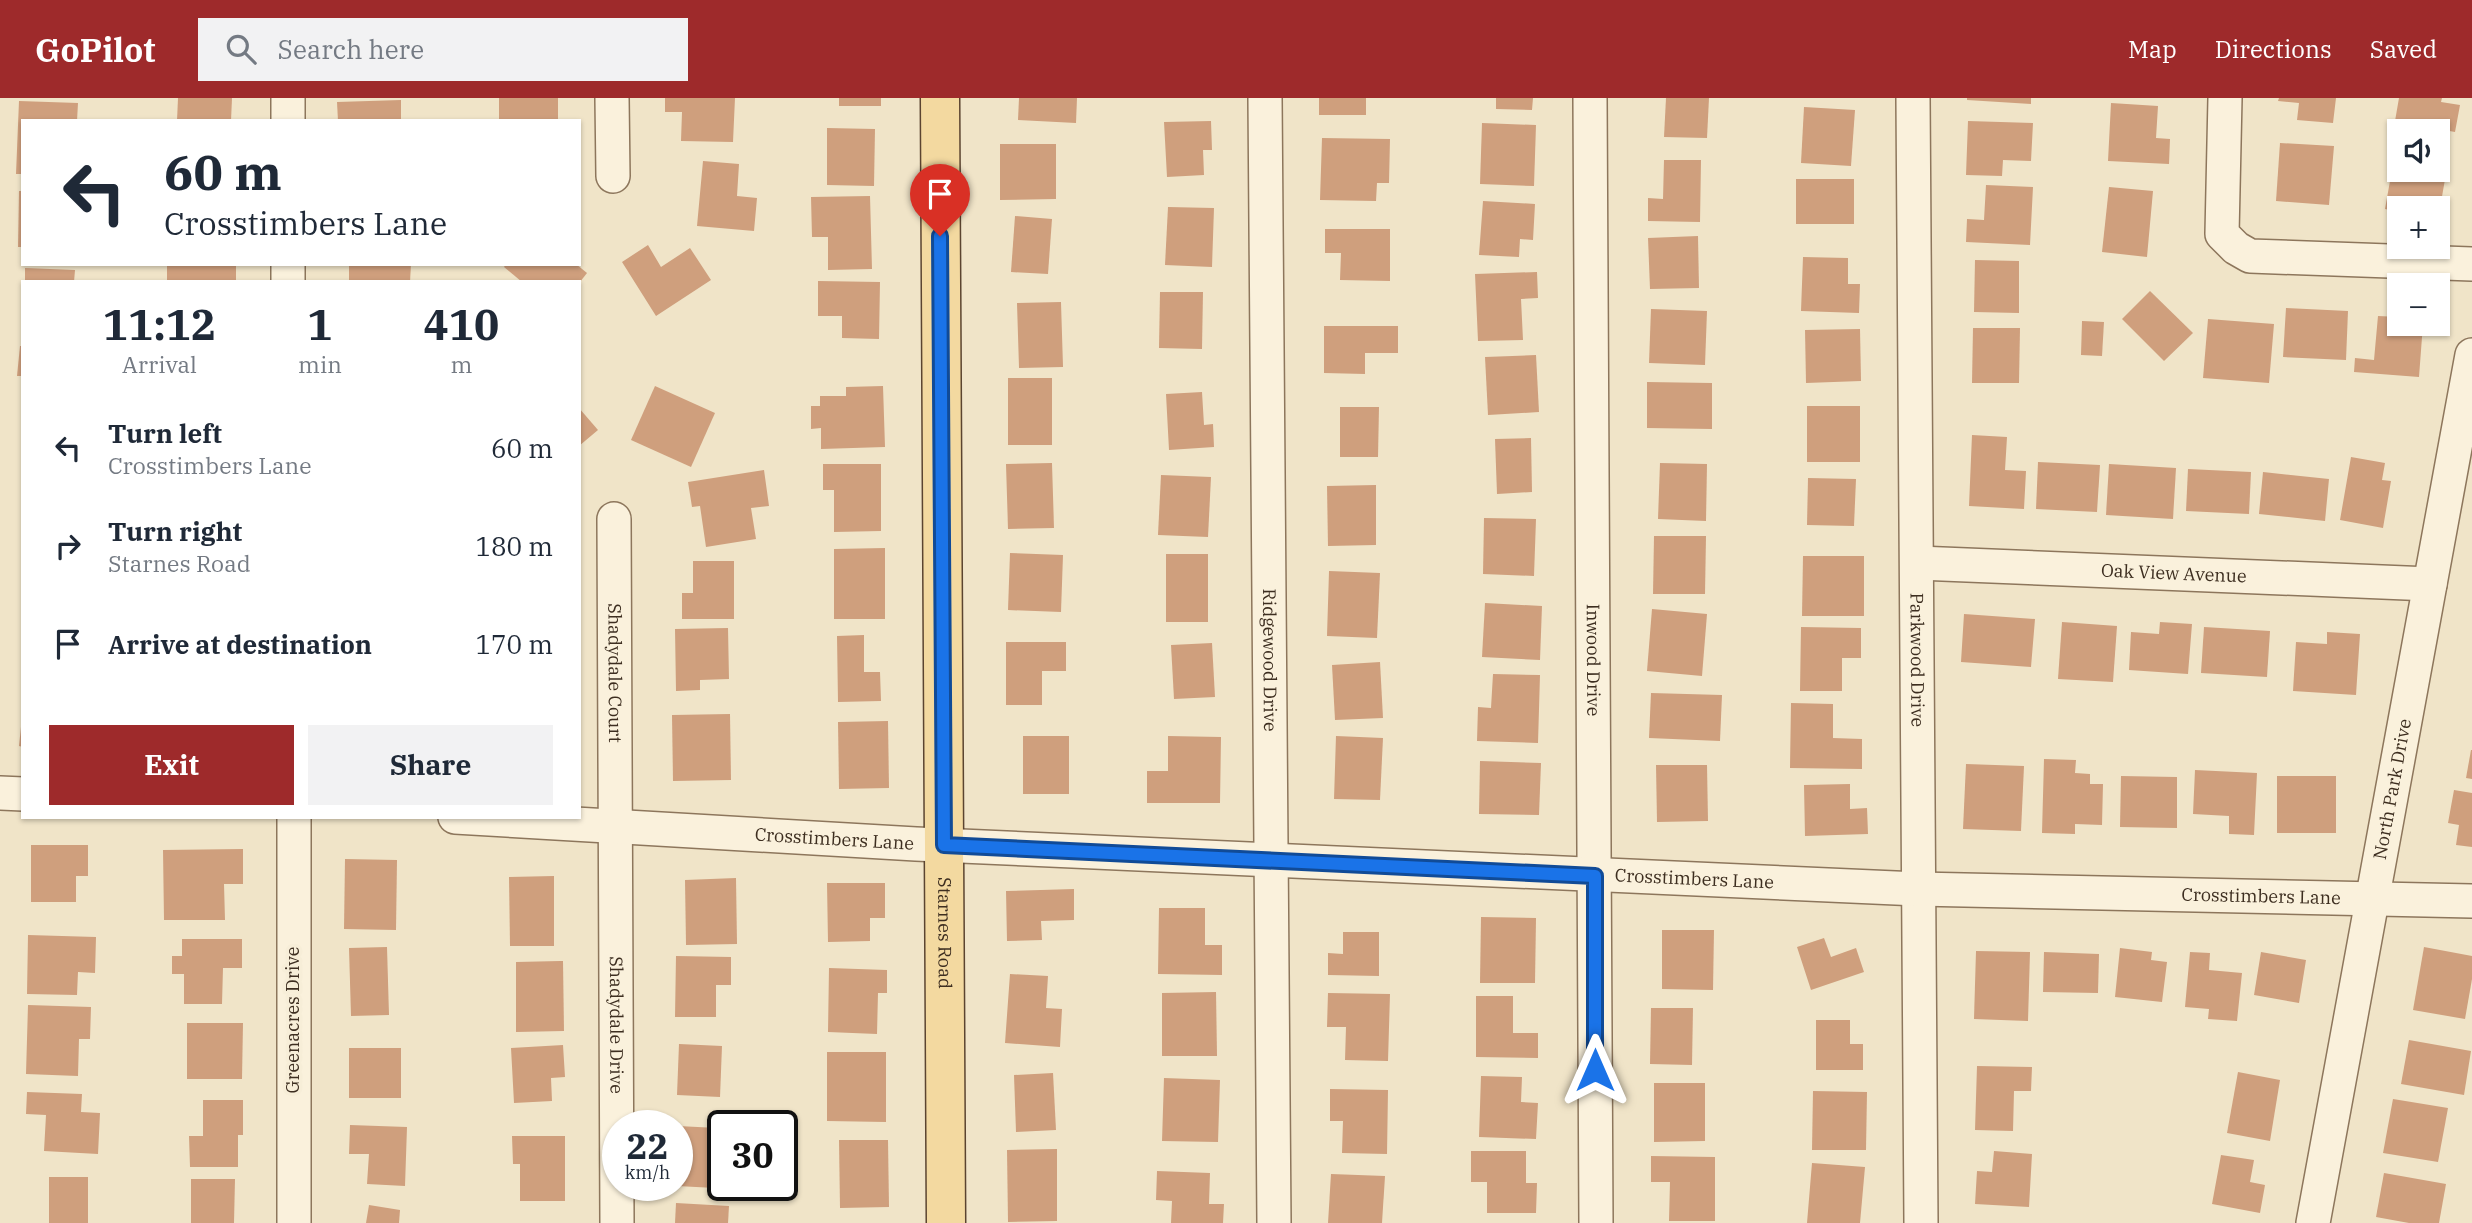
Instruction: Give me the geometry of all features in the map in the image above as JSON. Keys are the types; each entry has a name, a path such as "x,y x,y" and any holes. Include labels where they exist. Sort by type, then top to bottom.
{"main road":[{"name":"Starnes Road","path":"940,98 946,1223"}],"street":[{"path":"288,98 288,119"},
{"path":"612,98 613,176"},
{"name":"Ridgewood Drive","path":"1265,98 1274,1223"},
{"name":"Inwood Drive","path":"1590,98 1597,1223"},
{"name":"Parkwood Drive","path":"1913,98 1921,1223"},
{"path":"2225,98 2222,234 2236,248 2250,256 2472,264"},
{"name":"North Park Drive","path":"2313,1223 2472,355"},
{"name":"Shadydale Court","path":"614,519 616,826"},
{"name":"Oak View Avenue","path":"1918,563 2430,584"},
{"path":"0,793 21,794"},
{"name":"Greenacres Drive","path":"293,819 294,1223"},
{"name":"Crosstimbers Lane","path":"491,819 944,845 1918,890 2472,901"},
{"name":"Shadydale Drive","path":"616,826 617,1223"}],"building":[{"path":"178,98 232,98 231,119 177,119"},
{"path":"499,98 558,98 558,119 499,119"},
{"path":"665,98 735,98 733,142 681,141 682,112 665,112"},
{"path":"839,98 881,98 881,106 839,106"},
{"path":"1019,98 1077,98 1076,123 1018,120"},
{"path":"1319,98 1366,98 1366,115 1319,115"},
{"path":"1496,98 1533,98 1532,110 1496,109"},
{"path":"1666,98 1709,98 1707,138 1664,137"},
{"path":"2031,98 2031,104 1967,100"},
{"path":"2279,98 2336,98 2333,123 2297,120 2299,103 2278,101"},
{"path":"2399,98 2442,98 2441,102 2460,105 2455,132 2450,131 2450,119 2395,119"},
{"path":"401,100 401,119 338,119 337,102"},
{"path":"19,101 78,103 77,119 21,119 21,174 16,174"},
{"path":"2111,103 2158,106 2156,138 2170,139 2169,164 2108,161"},
{"path":"1804,107 1855,110 1851,166 1801,163"},
{"path":"1211,121 1212,150 1203,150 1204,175 1167,177 1164,122"},
{"path":"1968,121 2033,123 2031,161 2003,160 2002,176 1966,175"},
{"path":"1482,123 1536,125 1534,186 1480,184"},
{"path":"827,128 875,129 874,186 827,185"},
{"path":"1322,138 1390,139 1389,183 1377,183 1376,201 1320,200"},
{"path":"2280,143 2334,146 2329,205 2276,201"},
{"path":"1000,144 1056,144 1056,199 1000,200"},
{"path":"1664,160 1701,160 1700,222 1648,221 1648,198 1663,199"},
{"path":"703,161 739,164 737,196 757,198 754,231 697,226"},
{"path":"1796,179 1854,179 1854,224 1796,224"},
{"path":"2390,182 2445,182 2442,196 2387,196"},
{"path":"1986,185 2033,187 2030,245 1966,242 1967,219 1984,220"},
{"path":"2109,187 2153,191 2147,257 2102,252"},
{"path":"19,191 21,191 21,247 18,247"},
{"path":"870,196 872,269 828,270 828,237 812,237 811,197"},
{"path":"1483,201 1535,204 1533,240 1520,239 1519,257 1479,255"},
{"path":"1168,207 1214,208 1212,267 1165,265"},
{"path":"1015,216 1052,219 1048,274 1011,272"},
{"path":"1325,229 1390,229 1390,281 1340,280 1341,253 1325,253"},
{"path":"1698,236 1699,288 1650,289 1648,238"},
{"path":"648,245 661,267 690,248 711,280 656,316 622,262"},
{"path":"1803,257 1848,258 1848,284 1860,284 1859,313 1801,311"},
{"path":"1975,260 2019,261 2019,313 1974,312"},
{"path":"167,266 236,266 236,280 167,280"},
{"path":"349,266 411,266 410,280 349,280"},
{"path":"578,266 587,273 581,281 520,280 504,267"},
{"path":"25,268 75,270 74,280 25,280"},
{"path":"1537,272 1538,298 1521,299 1523,340 1478,341 1475,274"},
{"path":"818,281 880,282 879,339 842,338 842,316 818,316"},
{"path":"2150,291 2193,333 2164,361 2122,319"},
{"path":"1160,292 1203,292 1202,349 1159,348"},
{"path":"1061,302 1063,367 1019,368 1017,303"},
{"path":"2286,308 2348,311 2346,360 2283,357"},
{"path":"1651,309 1707,311 1705,365 1649,363"},
{"path":"2378,316 2387,316 2387,336 2422,336 2419,377 2354,372 2355,358 2374,360"},
{"path":"2208,319 2274,324 2269,383 2203,378"},
{"path":"2082,321 2104,322 2102,356 2081,355"},
{"path":"1324,326 1398,326 1398,353 1365,353 1365,374 1324,373"},
{"path":"1973,328 2020,328 2019,383 1972,383"},
{"path":"1860,329 1861,381 1806,383 1805,330"},
{"path":"20,346 21,346 21,376 17,376"},
{"path":"1536,355 1539,412 1488,415 1485,357"},
{"path":"1008,378 1052,378 1052,445 1008,445"},
{"path":"1647,382 1712,383 1712,429 1647,428"},
{"path":"655,386 715,413 691,467 631,440"},
{"path":"883,386 885,447 821,449 821,428 811,429 811,406 820,406 820,396 846,396 846,387"},
{"path":"1202,392 1204,425 1213,424 1214,447 1169,450 1166,394"},
{"path":"1807,406 1860,406 1860,462 1807,462"},
{"path":"1340,407 1379,407 1378,457 1340,457"},
{"path":"581,410 598,430 581,444"},
{"path":"1972,435 2007,437 2005,470 2026,471 2024,509 1969,506"},
{"path":"1531,438 1532,492 1497,494 1495,439"},
{"path":"2351,457 2385,463 2382,480 2391,481 2383,528 2340,520"},
{"path":"2038,462 2100,465 2097,512 2036,509"},
{"path":"1052,463 1054,528 1008,529 1006,464"},
{"path":"1660,463 1707,464 1706,521 1658,519"},
{"path":"823,464 881,464 881,531 834,532 834,490 823,490"},
{"path":"2109,464 2176,468 2173,519 2106,515"},
{"path":"2188,469 2251,472 2249,514 2186,511"},
{"path":"764,470 769,506 751,508 756,539 706,547 700,506 692,507 688,482"},
{"path":"2263,472 2329,479 2325,521 2259,514"},
{"path":"1161,475 1211,477 1208,537 1158,535"},
{"path":"1808,478 1856,479 1854,526 1807,525"},
{"path":"1376,485 1376,545 1328,546 1327,486"},
{"path":"1484,518 1536,519 1534,576 1483,574"},
{"path":"1654,536 1706,536 1705,594 1653,594"},
{"path":"885,548 885,619 834,619 834,549"},
{"path":"1010,553 1063,555 1061,612 1008,610"},
{"path":"1166,554 1208,554 1208,622 1166,622"},
{"path":"1803,556 1864,556 1864,616 1802,616"},
{"path":"693,561 734,561 734,619 682,619 682,593 693,593"},
{"path":"1329,571 1380,573 1377,638 1327,636"},
{"path":"1485,603 1542,606 1540,660 1482,657"},
{"path":"1652,609 1707,614 1702,676 1647,671"},
{"path":"1964,614 2035,619 2031,667 1961,662"},
{"path":"2062,622 2117,626 2113,682 2058,679"},
{"path":"2160,622 2192,624 2188,674 2129,670 2131,632 2159,634"},
{"path":"1801,627 1861,628 1861,658 1842,658 1842,691 1800,691"},
{"path":"2204,627 2270,631 2267,677 2201,673"},
{"path":"728,628 729,679 700,680 700,690 676,691 675,629"},
{"path":"2327,632 2360,634 2356,695 2293,691 2296,642 2327,644"},
{"path":"864,635 864,672 880,672 881,701 838,702 837,636"},
{"path":"1006,642 1066,642 1066,671 1042,671 1042,705 1006,705"},
{"path":"1212,643 1215,697 1174,699 1171,645"},
{"path":"1380,662 1383,718 1335,720 1332,665"},
{"path":"1493,674 1540,675 1538,743 1477,741 1478,707 1491,708"},
{"path":"1651,693 1722,695 1720,741 1649,738"},
{"path":"1791,703 1833,704 1833,738 1862,739 1862,769 1790,768"},
{"path":"730,714 731,780 673,781 672,715"},
{"path":"888,721 889,788 839,789 838,722"},
{"path":"1023,736 1069,736 1069,794 1023,794"},
{"path":"1168,736 1221,737 1220,803 1147,803 1147,771 1168,771"},
{"path":"1336,736 1383,738 1380,800 1334,799"},
{"path":"2472,750 2472,779 2466,778"},
{"path":"2044,759 2076,760 2075,773 2090,774 2090,784 2103,784 2102,825 2075,824 2075,834 2042,833"},
{"path":"1480,761 1541,763 1539,815 1479,814"},
{"path":"1966,764 2024,766 2021,831 1963,829"},
{"path":"1656,765 1707,765 1708,821 1657,822"},
{"path":"2195,770 2257,773 2254,835 2229,834 2229,816 2193,814"},
{"path":"2121,776 2177,777 2177,828 2120,827"},
{"path":"2277,776 2336,776 2336,833 2277,833"},
{"path":"1850,784 1850,809 1867,808 1868,834 1805,836 1804,785"},
{"path":"2454,790 2472,793 2472,847 2456,845 2459,825 2448,823"},
{"path":"31,845 88,845 88,876 76,876 76,902 31,902"},
{"path":"243,849 243,884 224,884 225,920 164,920 163,850"},
{"path":"345,859 397,860 396,930 344,929"},
{"path":"554,876 554,946 510,946 509,877"},
{"path":"736,878 737,944 686,945 685,880"},
{"path":"827,883 885,883 885,918 870,918 870,941 828,942"},
{"path":"1074,889 1074,920 1041,921 1042,940 1007,941 1006,891"},
{"path":"1159,908 1205,908 1205,945 1222,945 1222,975 1158,974"},
{"path":"1481,917 1536,918 1535,983 1480,983"},
{"path":"1662,930 1714,930 1713,990 1662,989"},
{"path":"1343,932 1379,932 1379,976 1328,975 1328,953 1343,954"},
{"path":"28,935 96,937 95,973 78,972 77,995 27,994"},
{"path":"1824,938 1831,957 1856,948 1864,972 1811,990 1797,947"},
{"path":"182,939 242,939 242,968 223,968 222,1004 184,1004 184,974 172,974 172,956 182,956"},
{"path":"387,947 389,1015 351,1016 349,948"},
{"path":"2424,947 2472,956 2472,979 2465,1019 2413,1010"},
{"path":"2120,948 2152,952 2151,960 2167,962 2162,1002 2115,997"},
{"path":"1976,951 2030,952 2028,1021 1974,1019"},
{"path":"2044,952 2099,954 2098,993 2043,992"},
{"path":"2190,952 2210,953 2209,970 2242,973 2237,1021 2208,1019 2209,1009 2185,1007"},
{"path":"2261,952 2306,960 2299,1003 2254,995"},
{"path":"676,956 731,957 731,985 716,985 716,1017 675,1017"},
{"path":"563,961 564,1031 516,1032 516,962"},
{"path":"829,968 887,970 887,993 878,993 877,1034 828,1032"},
{"path":"1010,974 1048,976 1046,1008 1062,1009 1060,1047 1005,1043"},
{"path":"1216,992 1217,1056 1162,1056 1162,993"},
{"path":"1328,993 1390,994 1388,1061 1345,1060 1346,1027 1327,1027"},
{"path":"1476,996 1513,996 1513,1033 1538,1033 1538,1058 1476,1057"},
{"path":"28,1005 91,1007 90,1039 79,1039 78,1076 26,1074"},
{"path":"1651,1008 1693,1008 1692,1065 1650,1064"},
{"path":"1816,1020 1850,1020 1850,1044 1863,1044 1863,1070 1816,1070"},
{"path":"187,1023 243,1023 242,1079 187,1079"},
{"path":"2409,1040 2471,1051 2464,1095 2401,1084"},
{"path":"679,1044 722,1046 720,1097 677,1095"},
{"path":"563,1045 565,1077 551,1078 552,1101 514,1103 511,1048"},
{"path":"349,1048 401,1048 401,1098 349,1098"},
{"path":"827,1052 886,1052 886,1122 827,1121"},
{"path":"1977,1066 2032,1067 2031,1091 2014,1091 2013,1131 1975,1130"},
{"path":"2238,1072 2280,1080 2270,1141 2227,1133"},
{"path":"1053,1073 1056,1130 1016,1132 1014,1075"},
{"path":"1481,1076 1522,1077 1521,1102 1538,1103 1536,1139 1479,1137"},
{"path":"1164,1078 1220,1080 1218,1142 1162,1141"},
{"path":"1654,1083 1705,1083 1705,1141 1654,1142"},
{"path":"1330,1089 1388,1090 1387,1154 1342,1153 1343,1121 1330,1121"},
{"path":"1813,1091 1867,1092 1866,1150 1812,1150"},
{"path":"27,1092 82,1094 81,1112 100,1113 98,1154 44,1151 46,1115 26,1114"},
{"path":"2393,1099 2448,1108 2438,1162 2383,1153"},
{"path":"203,1100 243,1100 243,1135 238,1135 238,1167 190,1167 189,1136 203,1136"},
{"path":"350,1125 407,1127 405,1186 367,1184 369,1154 349,1154"},
{"path":"693,1127 707,1127 707,1188 693,1187"},
{"path":"512,1136 565,1136 565,1201 520,1201 520,1164 513,1164"},
{"path":"839,1140 888,1140 889,1207 840,1208"},
{"path":"1057,1149 1057,1221 1008,1222 1007,1150"},
{"path":"1471,1151 1526,1151 1526,1183 1537,1183 1536,1213 1487,1213 1487,1182 1471,1182"},
{"path":"1994,1151 2032,1154 2029,1207 1975,1204 1977,1171 1992,1172"},
{"path":"2221,1155 2254,1160 2250,1182 2265,1185 2260,1213 2212,1204"},
{"path":"1651,1156 1715,1157 1715,1221 1669,1221 1670,1182 1651,1182"},
{"path":"1812,1163 1865,1167 1860,1223 1807,1223"},
{"path":"1157,1171 1210,1173 1209,1204 1224,1204 1223,1223 1171,1223 1172,1201 1156,1200"},
{"path":"2384,1173 2446,1184 2439,1223 2409,1223 2376,1217"},
{"path":"1331,1174 1385,1176 1382,1223 1328,1223"},
{"path":"49,1177 88,1177 88,1223 49,1223"},
{"path":"191,1179 235,1179 234,1223 191,1223"},
{"path":"676,1203 729,1206 728,1223 675,1223"},
{"path":"369,1205 400,1210 399,1223 366,1223"}],"route":[{"path":"940,236 944,845 1595,876 1595,1070"}]}
